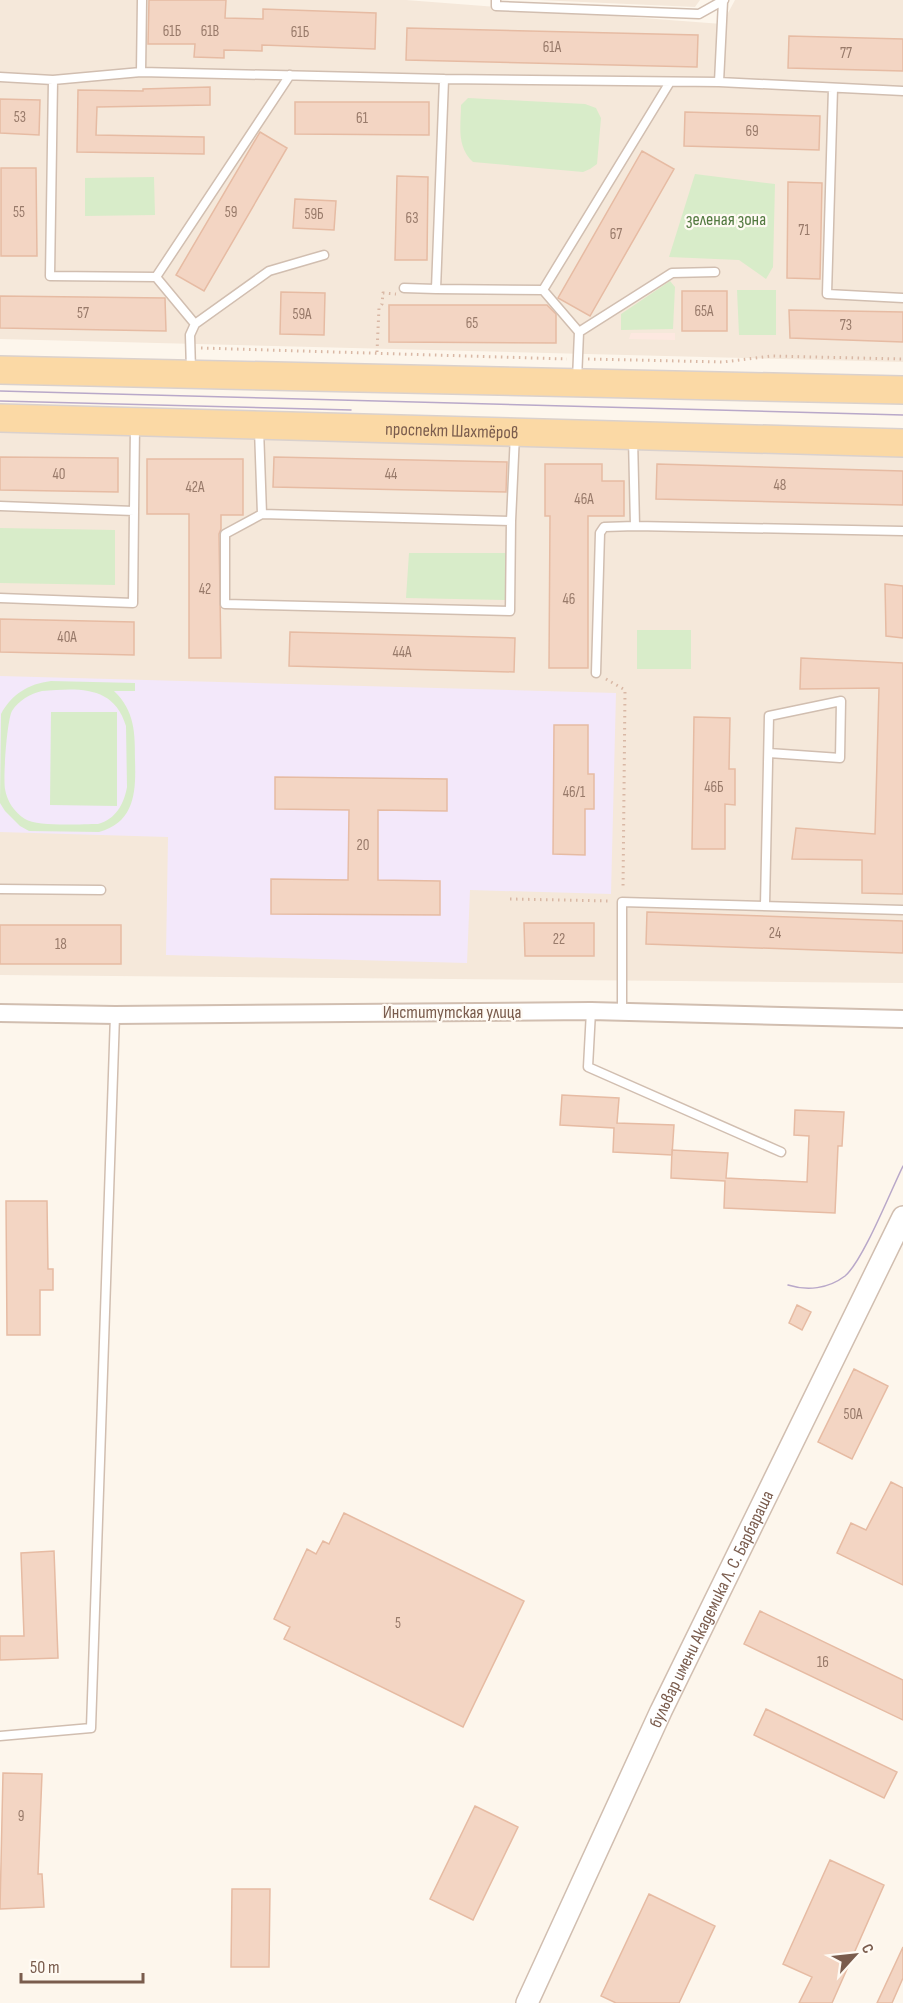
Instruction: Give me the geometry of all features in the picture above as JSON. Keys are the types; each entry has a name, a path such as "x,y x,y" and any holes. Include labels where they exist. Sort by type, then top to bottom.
{"main road":[{"path":"0,370 191,375 577,372 903,390"},
{"name":"проспект Шахтёров","path":"0,418 903,443"}],"street":[{"name":"Институтская улица","path":"0,1013 115,1015 591,1011 903,1019"},
{"name":"бульвар имени Академика Л. С. Барбараша","path":"527,2003 661,1710 903,1217"}],"lane":[{"path":"141,72 142,0"},
{"path":"496,0 496,6 699,14 724,1"},
{"path":"719,82 724,1"},
{"path":"0,77 53,80 141,72 444,80 719,82 903,91"},
{"path":"156,277 290,75"},
{"path":"53,80 50,276 156,277 195,324"},
{"path":"436,289 444,80"},
{"path":"543,290 670,82"},
{"path":"833,88 827,294 903,298"},
{"path":"191,375 190,335 195,324 268,271 324,255"},
{"path":"579,332 672,273 715,272"},
{"path":"404,288 543,290 579,332 577,372"},
{"path":"0,598 134,603 135,423"},
{"path":"259,426 262,514"},
{"path":"511,521 262,514 225,534 225,604 510,611 515,432"},
{"path":"633,435 635,526"},
{"path":"0,506 134,511"},
{"path":"596,673 600,533 604,527 903,531"},
{"path":"765,906 769,716 841,701 840,758 769,753"},
{"path":"0,890 101,890"},
{"path":"622,1012 622,902 903,910"},
{"path":"591,1011 588,1067 781,1152"},
{"path":"0,1736 91,1728 115,1015"}],"path":[{"path":"377,352 382,293 404,294 404,288"},
{"path":"191,348 377,352 577,372 723,362 771,356 903,359"},
{"path":"510,898 622,902 626,690 596,673"}],"shaded area":[{"path":"0,0 406,0 722,24 735,0 903,0 903,362 0,339"},
{"path":"538,0 700,0 695,7"},
{"path":"631,333 675,333 675,340 629,339"},
{"path":"0,432 903,455 903,983 0,975"},
{"path":"0,676 616,693 611,894 470,890 467,963 166,955 168,837 0,832"}],"green space":[{"path":"468,98 585,104 596,108 601,118 597,164 583,172 473,162 464,149 461,135 461,105"},
{"name":"зеленая зона","path":"695,174 775,184 773,267 766,279 739,260 669,257"},
{"path":"154,177 155,215 85,216 85,178"},
{"path":"670,281 675,287 673,329 621,330 621,314"},
{"path":"737,290 776,290 776,335 739,335"},
{"path":"0,528 115,530 115,585 0,583"},
{"path":"409,553 506,553 505,600 406,598"},
{"path":"637,630 691,630 691,669 637,669"},
{"path":"43,682 135,683 135,691 114,691 126,706 132,723 135,741 135,783 131,804 120,821 111,827 99,832 29,831 20,826 0,803 1,714 10,701 22,691","holes":["69,689 93,692 104,696 120,713 126,726 127,787 121,805 110,819 98,824 60,825 31,822 14,810 9,802 5,783 10,716 21,701 42,691"]},
{"path":"51,712 117,712 117,806 50,805"}],"building":[{"path":"149,0 226,0 225,18 263,19 263,9 376,13 375,49 262,45 262,51 224,50 224,58 194,57 195,44 148,44"},
{"path":"407,28 698,35 697,67 406,60"},
{"path":"789,36 903,39 903,71 788,68"},
{"path":"210,87 210,105 97,107 96,135 204,137 204,154 77,152 78,90 143,91 143,89"},
{"path":"0,99 40,100 39,135 0,133"},
{"path":"295,102 429,102 429,135 295,134"},
{"path":"685,112 820,116 819,150 684,146"},
{"path":"260,132 287,148 204,291 176,275"},
{"path":"642,151 674,169 590,316 558,298"},
{"path":"1,168 36,168 37,256 1,256"},
{"path":"397,176 428,177 427,260 395,260"},
{"path":"788,182 822,183 820,279 787,278"},
{"path":"295,199 336,201 334,230 293,228"},
{"path":"682,291 727,291 727,331 682,331"},
{"path":"281,292 325,293 324,335 280,334"},
{"path":"0,296 165,298 166,331 0,328"},
{"path":"389,305 547,305 556,314 556,343 389,342"},
{"path":"789,310 903,312 903,342 790,338"},
{"path":"0,457 118,458 118,492 0,490"},
{"path":"274,457 507,462 506,492 273,487"},
{"path":"147,459 243,459 243,515 221,515 219,534 221,658 189,658 189,514 147,514"},
{"path":"545,464 602,464 602,481 624,481 624,516 588,516 588,668 549,668 550,516 545,516"},
{"path":"657,464 903,471 903,505 656,499"},
{"path":"885,584 903,586 903,638 886,636"},
{"path":"0,619 134,622 134,655 0,652"},
{"path":"290,632 515,638 514,672 289,666"},
{"path":"801,658 903,663 903,894 862,893 862,860 792,859 796,828 875,834 879,688 800,689"},
{"path":"694,717 730,718 729,769 735,769 735,805 725,804 725,849 692,849"},
{"path":"554,725 588,725 588,774 594,774 594,809 585,809 585,855 553,854"},
{"path":"275,777 447,779 447,811 378,810 378,880 440,881 440,915 271,914 271,879 348,880 349,810 275,809"},
{"path":"647,912 903,921 903,953 646,944"},
{"path":"524,923 594,923 594,956 525,956"},
{"path":"0,925 121,925 121,964 0,964"},
{"path":"562,1095 619,1098 617,1123 674,1125 672,1155 613,1152 614,1128 560,1125"},
{"path":"795,1110 844,1112 842,1146 838,1146 835,1213 724,1208 725,1181 671,1178 672,1150 728,1153 726,1178 807,1182 809,1136 794,1135"},
{"path":"6,1201 47,1201 48,1269 53,1269 53,1290 40,1290 40,1335 7,1335"},
{"path":"797,1305 811,1312 802,1330 789,1323"},
{"path":"854,1369 888,1386 852,1459 818,1442"},
{"path":"891,1482 903,1488 903,1585 837,1553 851,1523 866,1530"},
{"path":"344,1513 524,1601 463,1727 284,1639 290,1627 274,1619 307,1549 316,1554 323,1541 329,1544"},
{"path":"54,1551 58,1658 0,1660 0,1636 24,1636 21,1553"},
{"path":"760,1611 903,1680 903,1720 744,1644"},
{"path":"766,1709 897,1772 884,1798 754,1735"},
{"path":"3,1773 42,1774 38,1874 42,1874 44,1907 0,1909"},
{"path":"475,1806 518,1827 473,1920 430,1899"},
{"path":"830,1860 884,1885 832,2003 799,2003 812,1977 783,1964"},
{"path":"232,1889 270,1889 269,1967 231,1967"},
{"path":"649,1894 715,1926 679,2003 616,2003 601,1996"},
{"path":"903,1947 903,1978 892,2003 877,2003"}],"tram line":[{"path":"0,391 903,415"},
{"path":"0,401 351,410"},
{"path":"788,1285 817,1288 832,1284 845,1276 868,1241 903,1166"}]}
